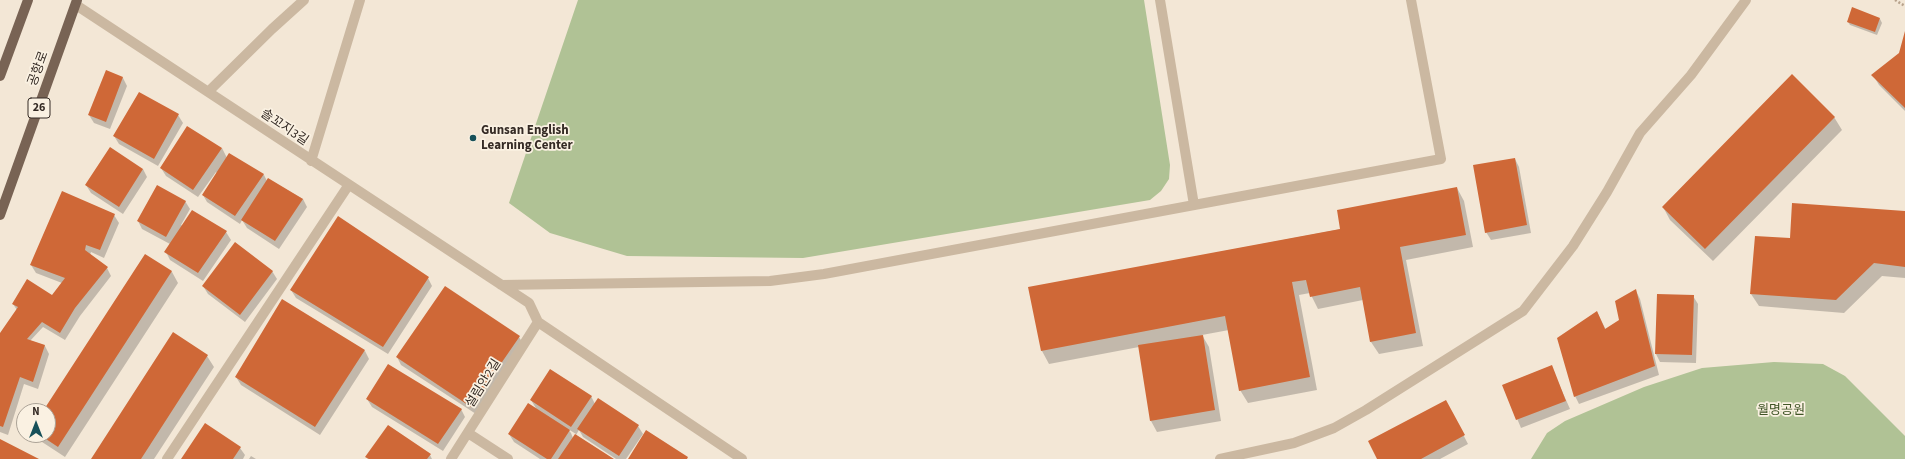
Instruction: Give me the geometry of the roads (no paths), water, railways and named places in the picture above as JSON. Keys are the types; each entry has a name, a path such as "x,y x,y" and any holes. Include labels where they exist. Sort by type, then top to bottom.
{"main road":[{"path":"0,76 28,0"},
{"name":"공항로","path":"0,215 77,3"}],"street":[{"path":"208,92 272,29 304,0"},
{"path":"311,161 360,0"},
{"path":"1160,0 1194,205"},
{"path":"501,285 770,282 824,274 1441,159 1412,0"},
{"path":"1220,459 1294,443 1334,428 1366,410 1523,311 1573,246 1607,192 1640,133 1691,76 1746,0"},
{"name":"솔꼬지3길","path":"77,3 348,186 529,303 538,322"},
{"path":"167,459 348,186"},
{"path":"538,322 742,459"},
{"name":"설림안2길","path":"451,459 538,322"},
{"path":"468,433 508,459"}],"place":[{"name":"Gunsan English Learning Center","path":"473,138"}],"park label":[{"name":"월명공원","path":"1781,411"}]}
